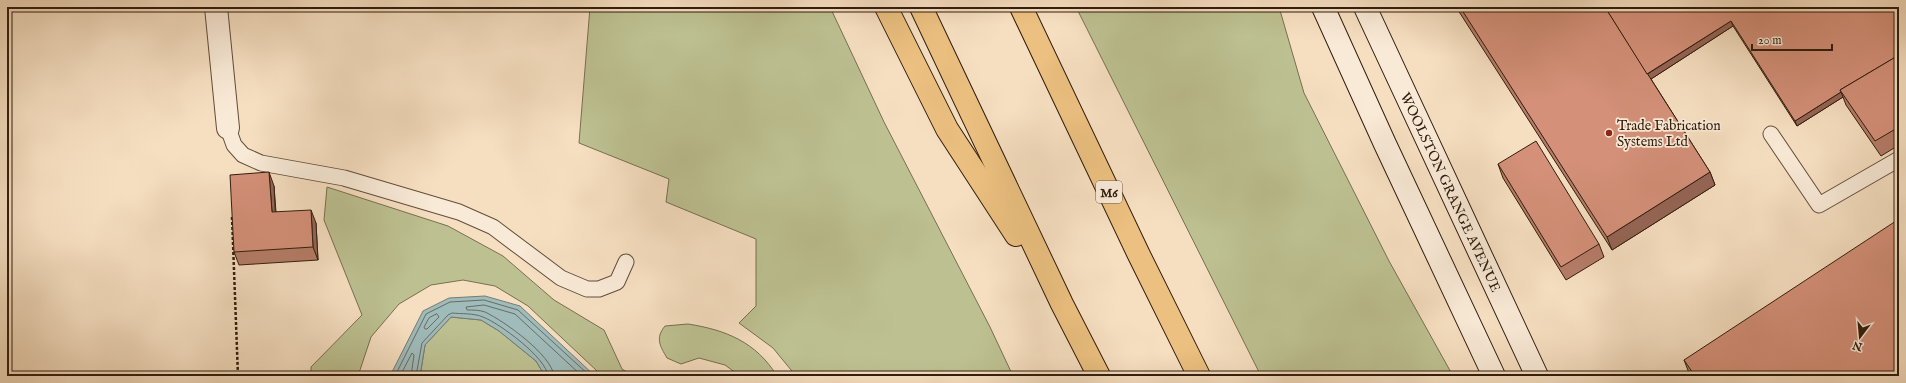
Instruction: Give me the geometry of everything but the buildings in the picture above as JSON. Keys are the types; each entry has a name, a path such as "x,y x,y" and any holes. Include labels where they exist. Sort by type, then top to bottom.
{"highway":[{"path":"886,7 947,129 1062,304"},
{"path":"921,7 1062,304 1099,376"},
{"name":"M6","path":"1021,7 1138,253 1199,376"}],"main road":[{"path":"216,7 228,128"},
{"path":"1323,7 1385,144 1494,376"},
{"name":"WOOLSTON GRANGE AVENUE","path":"1366,7 1537,376"}],"lane":[{"path":"228,128 234,145 243,155 261,163 344,178 459,212 493,227 561,278 587,289 599,289 617,282 626,262"},
{"path":"1771,134 1819,205 1899,159"}],"path":[{"path":"232,210 238,376"}],"green space":[{"path":"590,7 830,7 884,122 990,327 1013,376 796,376 773,348 739,323 756,306 756,239 666,202 669,179 579,143"},
{"path":"1076,7 1279,7 1304,93 1389,261 1453,376 1261,376"},
{"path":"327,187 448,226 503,256 554,300 604,330 622,369 633,376 600,376 597,371 528,306 495,286 463,280 431,285 399,304 371,337 358,376 311,376 311,367 362,315 324,220"},
{"path":"451,317 481,320 499,331 536,361 545,376 420,376 425,345"},
{"path":"688,324 727,334 750,346 769,364 777,376 740,376 725,365 699,358 681,364 667,358 662,350 659,338 662,330 665,326"}],"water":[{"path":"485,296 520,306 595,376 545,376 536,361 499,331 481,320 451,317 425,345 420,376 390,376 423,311 449,298"}],"place":[{"name":"Trade Fabrication Systems Ltd","path":"1609,133"}]}
